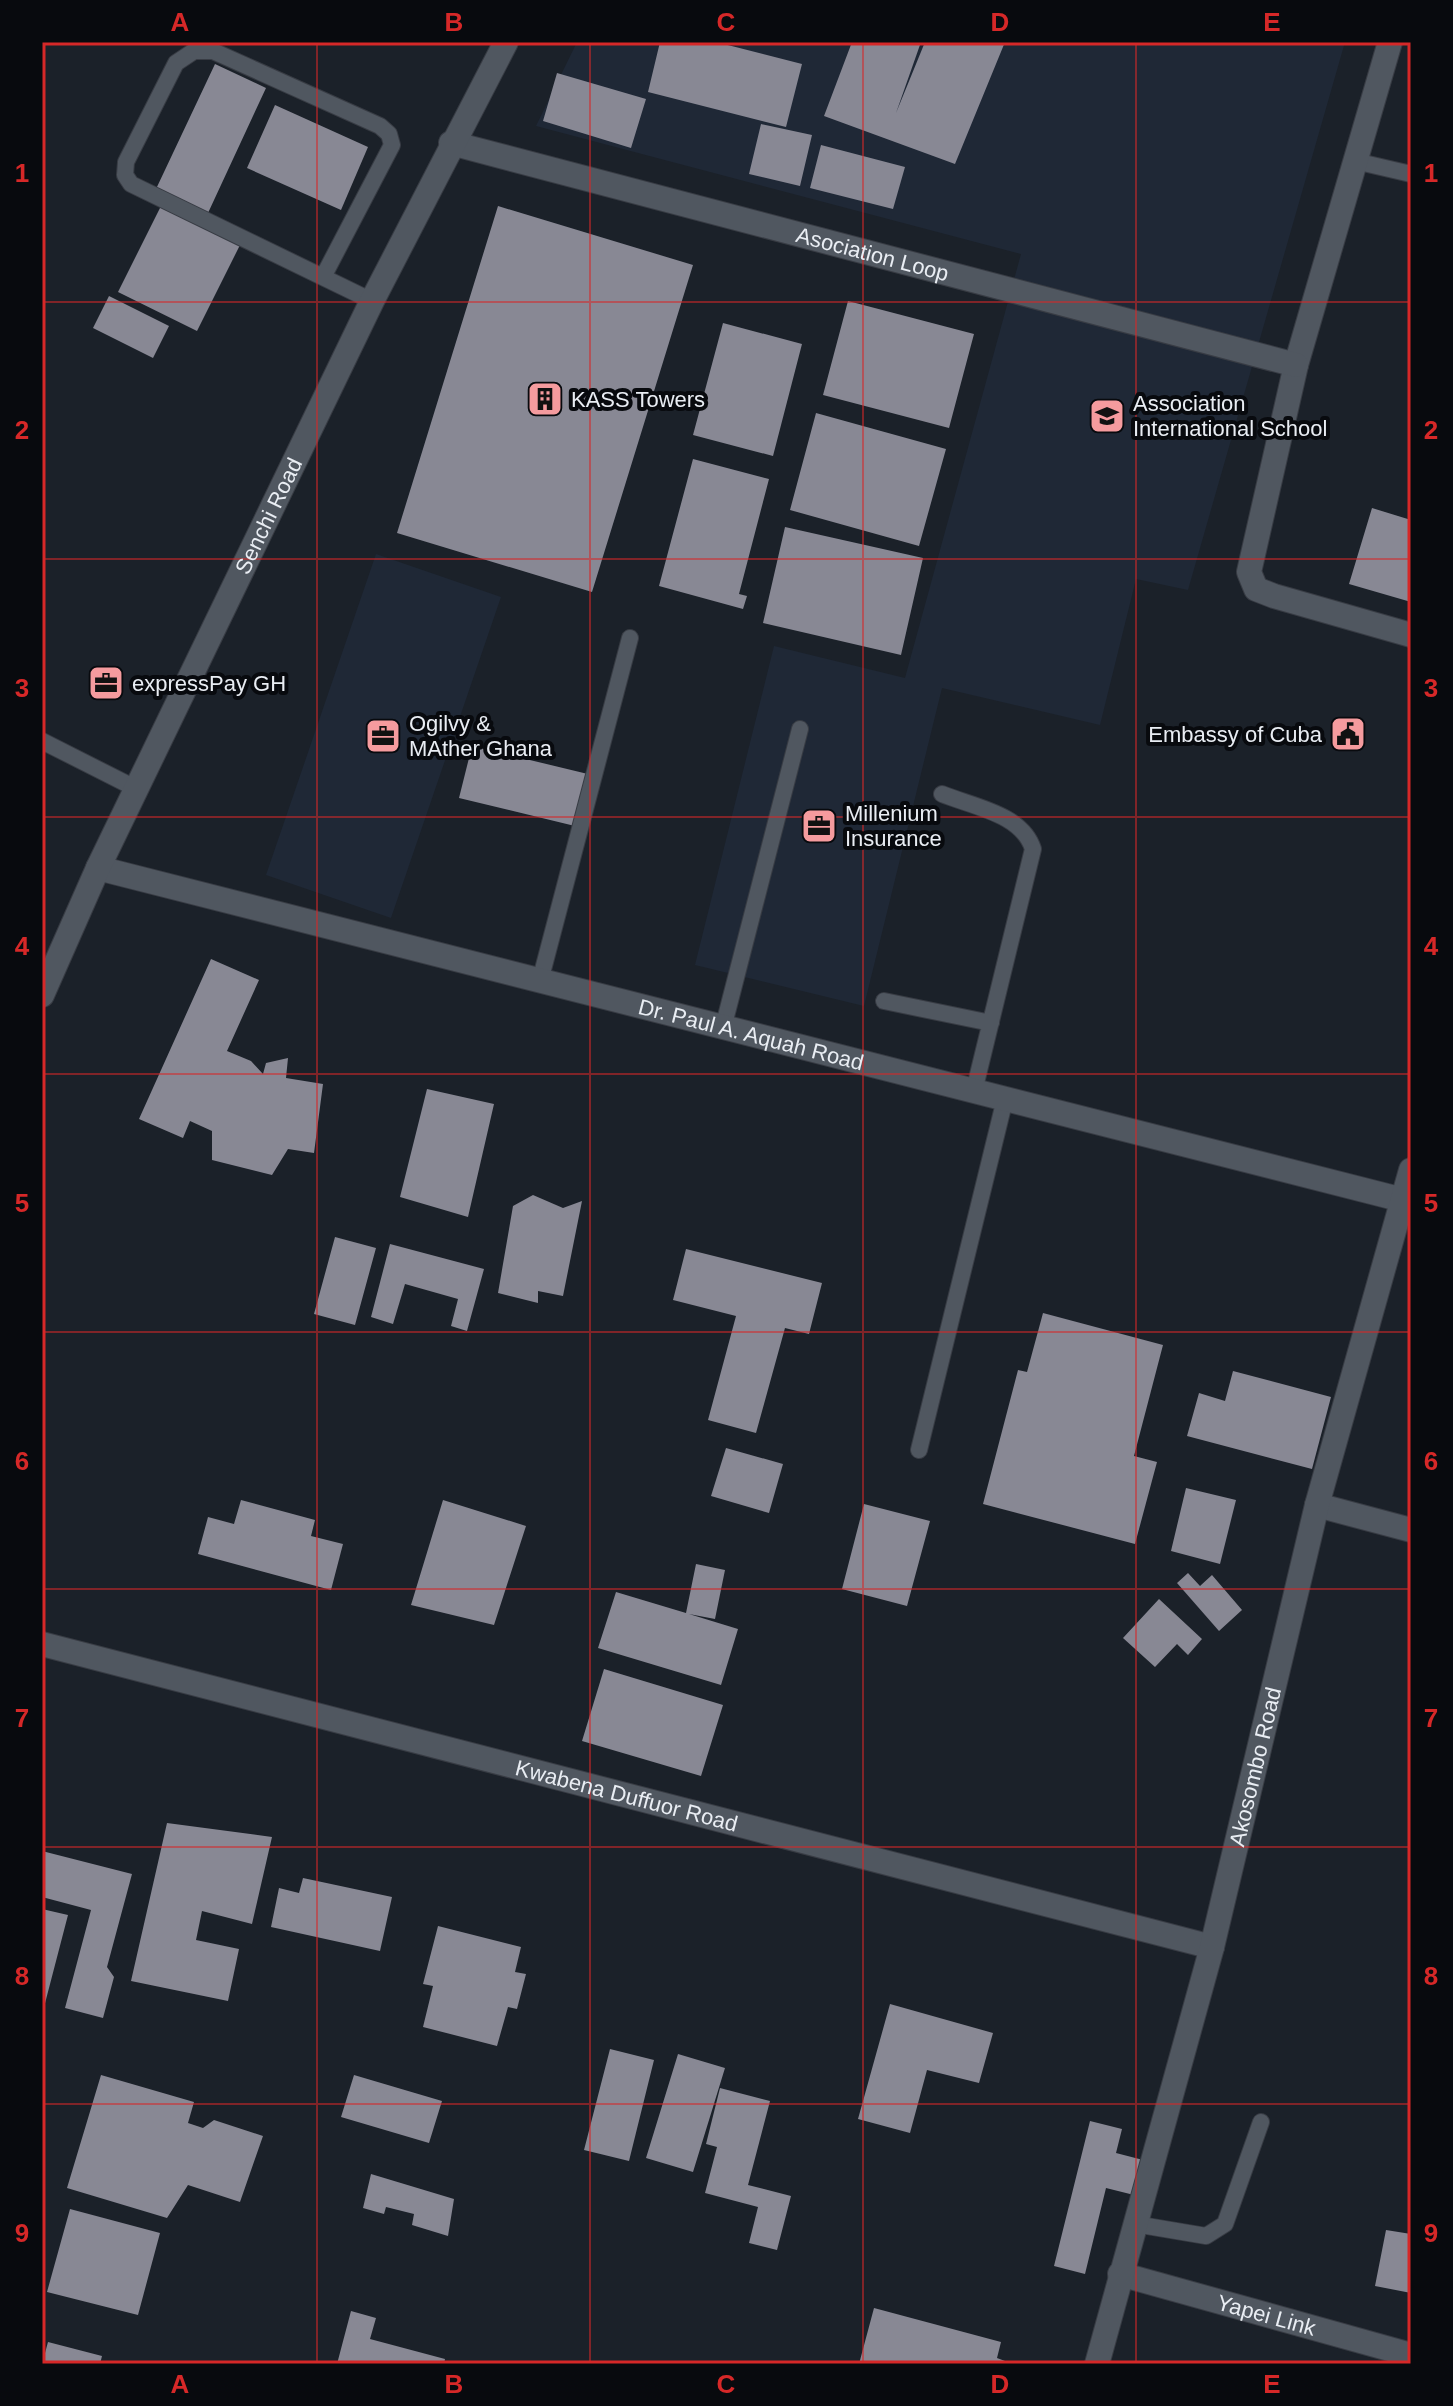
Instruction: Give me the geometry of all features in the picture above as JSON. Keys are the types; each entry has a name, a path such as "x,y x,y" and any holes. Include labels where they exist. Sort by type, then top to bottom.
{"street":[{"name":"Senchi Road","path":"42,995 98,868 372,301 451,143 506,42"},
{"path":"1390,42 1296,365 1249,572 1256,589 1411,635"},
{"name":"Asociation Loop","path":"451,143 1296,365"},
{"name":"Dr. Paul A. Aquah Road","path":"98,868 1403,1200"},
{"name":"Akosombo Road","path":"1097,2364 1212,1947 1317,1505 1411,1170"},
{"path":"1317,1505 1411,1530"},
{"name":"Kwabena Duffuor Road","path":"42,1644 1212,1947"},
{"name":"Yapei Link","path":"1120,2274 1411,2355"}],"lane":[{"path":"323,277 392,145 389,134 213,51 194,51 176,63 126,162 125,175 131,184 372,301"},
{"path":"1355,161 1411,174"},
{"path":"540,981 630,638"},
{"path":"723,1028 800,729"},
{"path":"42,741 137,789"},
{"path":"942,794 1017,823 1029,835 1033,849 974,1091"},
{"path":"884,1001 991,1023"},
{"path":"919,1450 1005,1099"},
{"path":"1135,2224 1206,2236 1225,2224 1261,2122"}],"shaded area":[{"name":"Association International School","path":"577,42 1345,42 1188,590 1136,579 1100,725 942,688 864,1006 695,965 774,646 905,678 1021,254 536,126"},
{"name":"Ogilvy & MAther Ghana","path":"376,554 501,597 391,918 266,875"}],"building":[{"path":"660,42 716,42 802,64 786,127 648,92"},
{"path":"852,42 921,42 896,113 925,42 1005,42 955,164 824,116"},
{"path":"215,64 266,88 208,213 156,189"},
{"path":"557,73 646,99 631,148 543,121"},
{"path":"275,105 368,147 341,210 247,168"},
{"path":"761,124 812,135 800,186 749,174"},
{"path":"821,145 905,167 893,209 810,188"},
{"path":"163,202 242,241 197,331 118,292"},
{"name":"KASS Towers","path":"498,206 693,265 592,592 397,533"},
{"path":"109,296 169,326 153,358 93,328"},
{"path":"848,301 974,334 949,428 823,395"},
{"path":"723,323 802,344 773,456 693,435"},
{"path":"816,413 946,449 919,546 790,510"},
{"path":"693,459 769,479 739,594 747,596 743,609 659,586"},
{"path":"1372,508 1411,520 1411,602 1349,584"},
{"path":"785,527 923,558 901,655 763,623"},
{"path":"472,746 592,775 579,827 459,798"},
{"path":"211,959 259,980 227,1051 251,1061 263,1074 266,1063 288,1058 286,1078 323,1084 314,1153 288,1149 272,1175 212,1160 212,1131 190,1121 183,1138 139,1119"},
{"path":"427,1089 494,1104 468,1217 400,1197"},
{"path":"533,1195 563,1208 582,1201 563,1296 538,1291 538,1303 498,1293 513,1206"},
{"path":"335,1237 376,1248 355,1325 314,1314"},
{"path":"390,1244 484,1269 467,1331 451,1326 458,1299 405,1284 393,1324 371,1317"},
{"path":"686,1249 822,1283 809,1334 785,1328 756,1433 708,1420 736,1316 673,1300"},
{"path":"1043,1313 1163,1345 1134,1456 1157,1462 1135,1544 983,1504 1018,1370 1027,1372"},
{"path":"1233,1371 1331,1397 1312,1469 1187,1436 1199,1393 1225,1401"},
{"path":"726,1448 783,1464 769,1513 711,1496"},
{"path":"1186,1488 1236,1500 1220,1564 1171,1551"},
{"path":"241,1500 315,1520 311,1536 343,1544 331,1590 198,1554 208,1517 234,1524"},
{"path":"443,1500 526,1526 494,1625 411,1605"},
{"path":"864,1504 930,1521 907,1606 842,1589"},
{"path":"696,1564 725,1570 715,1619 689,1614 738,1629 721,1685 598,1648 616,1592 686,1613"},
{"path":"1188,1573 1200,1586 1212,1575 1242,1610 1219,1631 1177,1583"},
{"path":"1159,1599 1202,1639 1188,1655 1177,1644 1155,1667 1123,1638"},
{"path":"604,1669 723,1705 701,1776 582,1741"},
{"path":"167,1823 272,1837 252,1924 202,1911 196,1940 239,1949 228,2001 131,1981"},
{"path":"42,1851 132,1874 107,1967 114,1977 103,2018 65,2008 91,1910 42,1897"},
{"path":"303,1878 392,1897 380,1951 271,1927 279,1888 299,1893"},
{"path":"42,1909 68,1915 43,2011 42,2011"},
{"path":"438,1926 521,1947 515,1972 526,1974 517,2009 508,2007 497,2046 423,2027 433,1986 423,1984"},
{"path":"890,2004 993,2033 979,2083 927,2070 910,2133 858,2119"},
{"path":"610,2049 654,2060 629,2161 584,2150"},
{"path":"678,2054 725,2068 693,2172 646,2158"},
{"path":"101,2075 194,2102 188,2123 203,2128 214,2120 263,2136 240,2202 188,2185 167,2218 67,2188"},
{"path":"354,2075 442,2101 429,2143 341,2117"},
{"path":"720,2088 770,2101 748,2185 791,2196 777,2250 749,2243 758,2207 705,2193 717,2147 706,2144"},
{"path":"1090,2121 1122,2129 1116,2153 1147,2161 1138,2196 1106,2188 1085,2274 1054,2266"},
{"path":"371,2174 454,2199 448,2236 412,2225 414,2214 386,2207 384,2214 363,2208"},
{"path":"70,2209 160,2233 138,2315 47,2292"},
{"path":"1386,2230 1411,2234 1411,2293 1375,2286"},
{"path":"874,2308 1001,2342 997,2358 1013,2364 859,2364"},
{"path":"351,2311 376,2318 370,2339 445,2359 444,2364 337,2364"},
{"path":"48,2342 102,2356 100,2364 42,2364"}],"place":[{"name":"KASS Towers","path":"545,399"},
{"name":"Association International School","path":"1107,416"},
{"name":"expressPay GH","path":"106,683"},
{"name":"Embassy of Cuba","path":"1348,734"},
{"name":"Ogilvy & MAther Ghana","path":"383,736"},
{"name":"Millenium Insurance","path":"819,826"}]}
